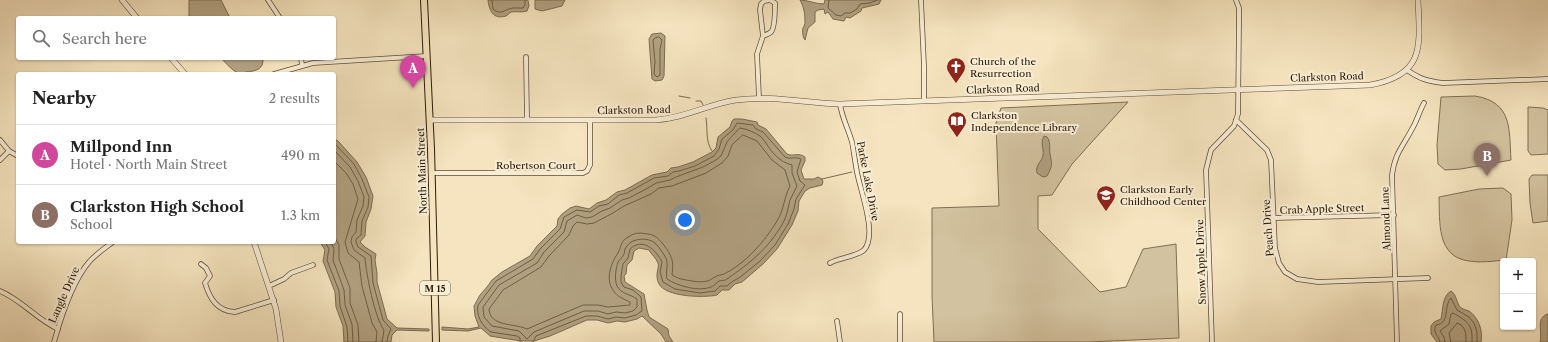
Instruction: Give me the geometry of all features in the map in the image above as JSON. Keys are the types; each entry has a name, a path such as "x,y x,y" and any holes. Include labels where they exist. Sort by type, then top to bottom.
{"main road":[{"name":"North Main Street","path":"424,0 432,172 436,342"}],"street":[{"path":"122,0 135,16"},
{"path":"268,0 279,16"},
{"path":"759,98 757,54 762,36 761,4 764,1 770,0 775,3 773,29 770,33 762,36"},
{"path":"921,0 924,101"},
{"path":"1236,0 1239,14 1237,90 1238,114 1236,120"},
{"name":"Clarkston Road","path":"430,120 671,119 724,102 759,98 840,104 1370,85 1396,78 1407,70 1414,60 1420,44 1418,0"},
{"path":"280,72 302,65 349,60 427,56"},
{"path":"526,57 526,119"},
{"path":"173,60 183,72"},
{"path":"301,60 302,65"},
{"path":"1407,70 1418,78 1426,81 1443,83 1548,80"},
{"name":"Almond Lane","path":"1398,342 1392,175 1394,161 1398,152 1412,130 1424,103"},
{"name":"Parke Lake Drive","path":"830,263 864,250 868,243 869,235 869,224 856,171 852,141 842,118 840,104"},
{"name":"Robertson Court","path":"432,172 583,173 587,171 590,164 590,120"},
{"name":"Peach Drive","path":"1236,120 1267,150 1271,160 1275,248 1279,263 1285,272 1297,279 1318,282 1428,278"},
{"name":"Snow Apple Drive","path":"1212,342 1206,170 1211,150 1230,130 1236,120"},
{"path":"0,140 9,150 16,155"},
{"path":"0,160 9,150"},
{"name":"Crab Apple Street","path":"1274,218 1394,215"},
{"name":"Langle Drive","path":"54,342 68,300 85,268 94,257 110,244"},
{"path":"255,244 274,300 281,342"},
{"path":"201,264 206,268 210,276 205,283 209,296 215,304 229,312 235,312 274,300"},
{"path":"269,286 284,279 291,273 313,265"},
{"path":"0,290 11,295 43,321 58,329"},
{"path":"900,314 900,342"},
{"path":"837,321 840,342"}],"shaded area":[{"path":"1475,96 1487,99 1496,104 1503,111 1509,128 1511,160 1461,169 1445,170 1438,164 1437,145 1441,97"},
{"path":"1128,102 1072,164 1052,195 1038,196 1038,229 1100,292 1126,287 1143,249 1176,244 1179,338 1088,342 934,342 932,296 932,208 999,206 996,123 1001,108"},
{"path":"1528,107 1543,108 1548,110 1548,154 1531,155 1528,151"},
{"path":"1532,175 1548,175 1548,221 1533,223 1529,179"},
{"path":"1503,188 1511,194 1512,220 1506,258 1500,258 1500,261 1474,262 1458,258 1451,253 1445,245 1442,236 1439,217 1439,197 1479,189"}],"water":[{"path":"189,0 221,0 229,16 189,16"},
{"path":"488,0 528,0 529,6 527,11 511,12 506,16 498,17 492,13"},
{"path":"535,0 565,0 562,6 542,11 535,9"},
{"path":"800,0 824,4 825,0 881,0 879,4 862,8 861,11 850,18 846,17 844,21 833,19 828,12 825,14 824,9 818,10 815,12 815,22 808,28 805,40 803,36 803,28 805,23 804,13"},
{"path":"661,33 665,36 664,76 662,80 655,81 652,79 649,39 652,34"},
{"path":"223,60 263,60 262,65 253,71 236,72"},
{"path":"734,119 757,122 758,125 766,129 787,154 805,157 801,170 804,179 814,179 818,177 822,179 823,182 822,185 805,191 799,201 798,211 792,225 777,249 763,264 742,282 735,284 729,290 722,290 717,295 686,296 669,292 659,284 657,277 658,263 649,250 639,248 634,251 632,260 627,265 626,274 624,276 625,282 644,294 649,317 668,329 669,336 673,342 666,342 661,334 642,316 625,322 617,321 608,323 597,320 587,320 550,336 534,341 521,341 490,336 481,328 468,331 442,330 442,327 468,329 479,327 475,316 474,306 480,295 492,280 502,272 530,256 537,246 557,226 558,219 562,214 570,208 576,206 589,209 617,192 625,190 652,175 667,172 671,168 693,162 712,152 716,148 718,137 730,127"},
{"path":"1044,136 1047,137 1049,141 1052,165 1047,176 1043,177 1037,173 1037,170 1043,155 1042,141"},
{"path":"336,140 357,162 366,177 373,196 371,209 366,222 365,236 360,242 376,254 375,260 377,282 387,319 397,328 429,329 429,331 397,330 392,335 391,342 344,342 343,326 336,307 335,292 323,261 325,250 321,244 336,244"},
{"path":"1451,291 1460,307 1469,311 1478,321 1481,329 1481,342 1437,342 1431,334 1431,326 1434,322 1441,319 1444,300"},
{"path":"1548,314 1548,342 1540,342 1541,322 1544,316"}],"waterway":[{"path":"679,96 690,98"},
{"path":"696,101 701,101 703,105"},
{"path":"706,118 708,139 712,151"},
{"path":"822,179 852,172"}],"place":[{"name":"Church of the Resurrection","path":"956,84"},
{"name":"Millpond Inn","path":"413,88"},
{"name":"Clarkston Independence Library","path":"957,138"},
{"name":"Clarkston High School","path":"1487,176"},
{"name":"Clarkston Early Childhood Center","path":"1106,212"}]}
